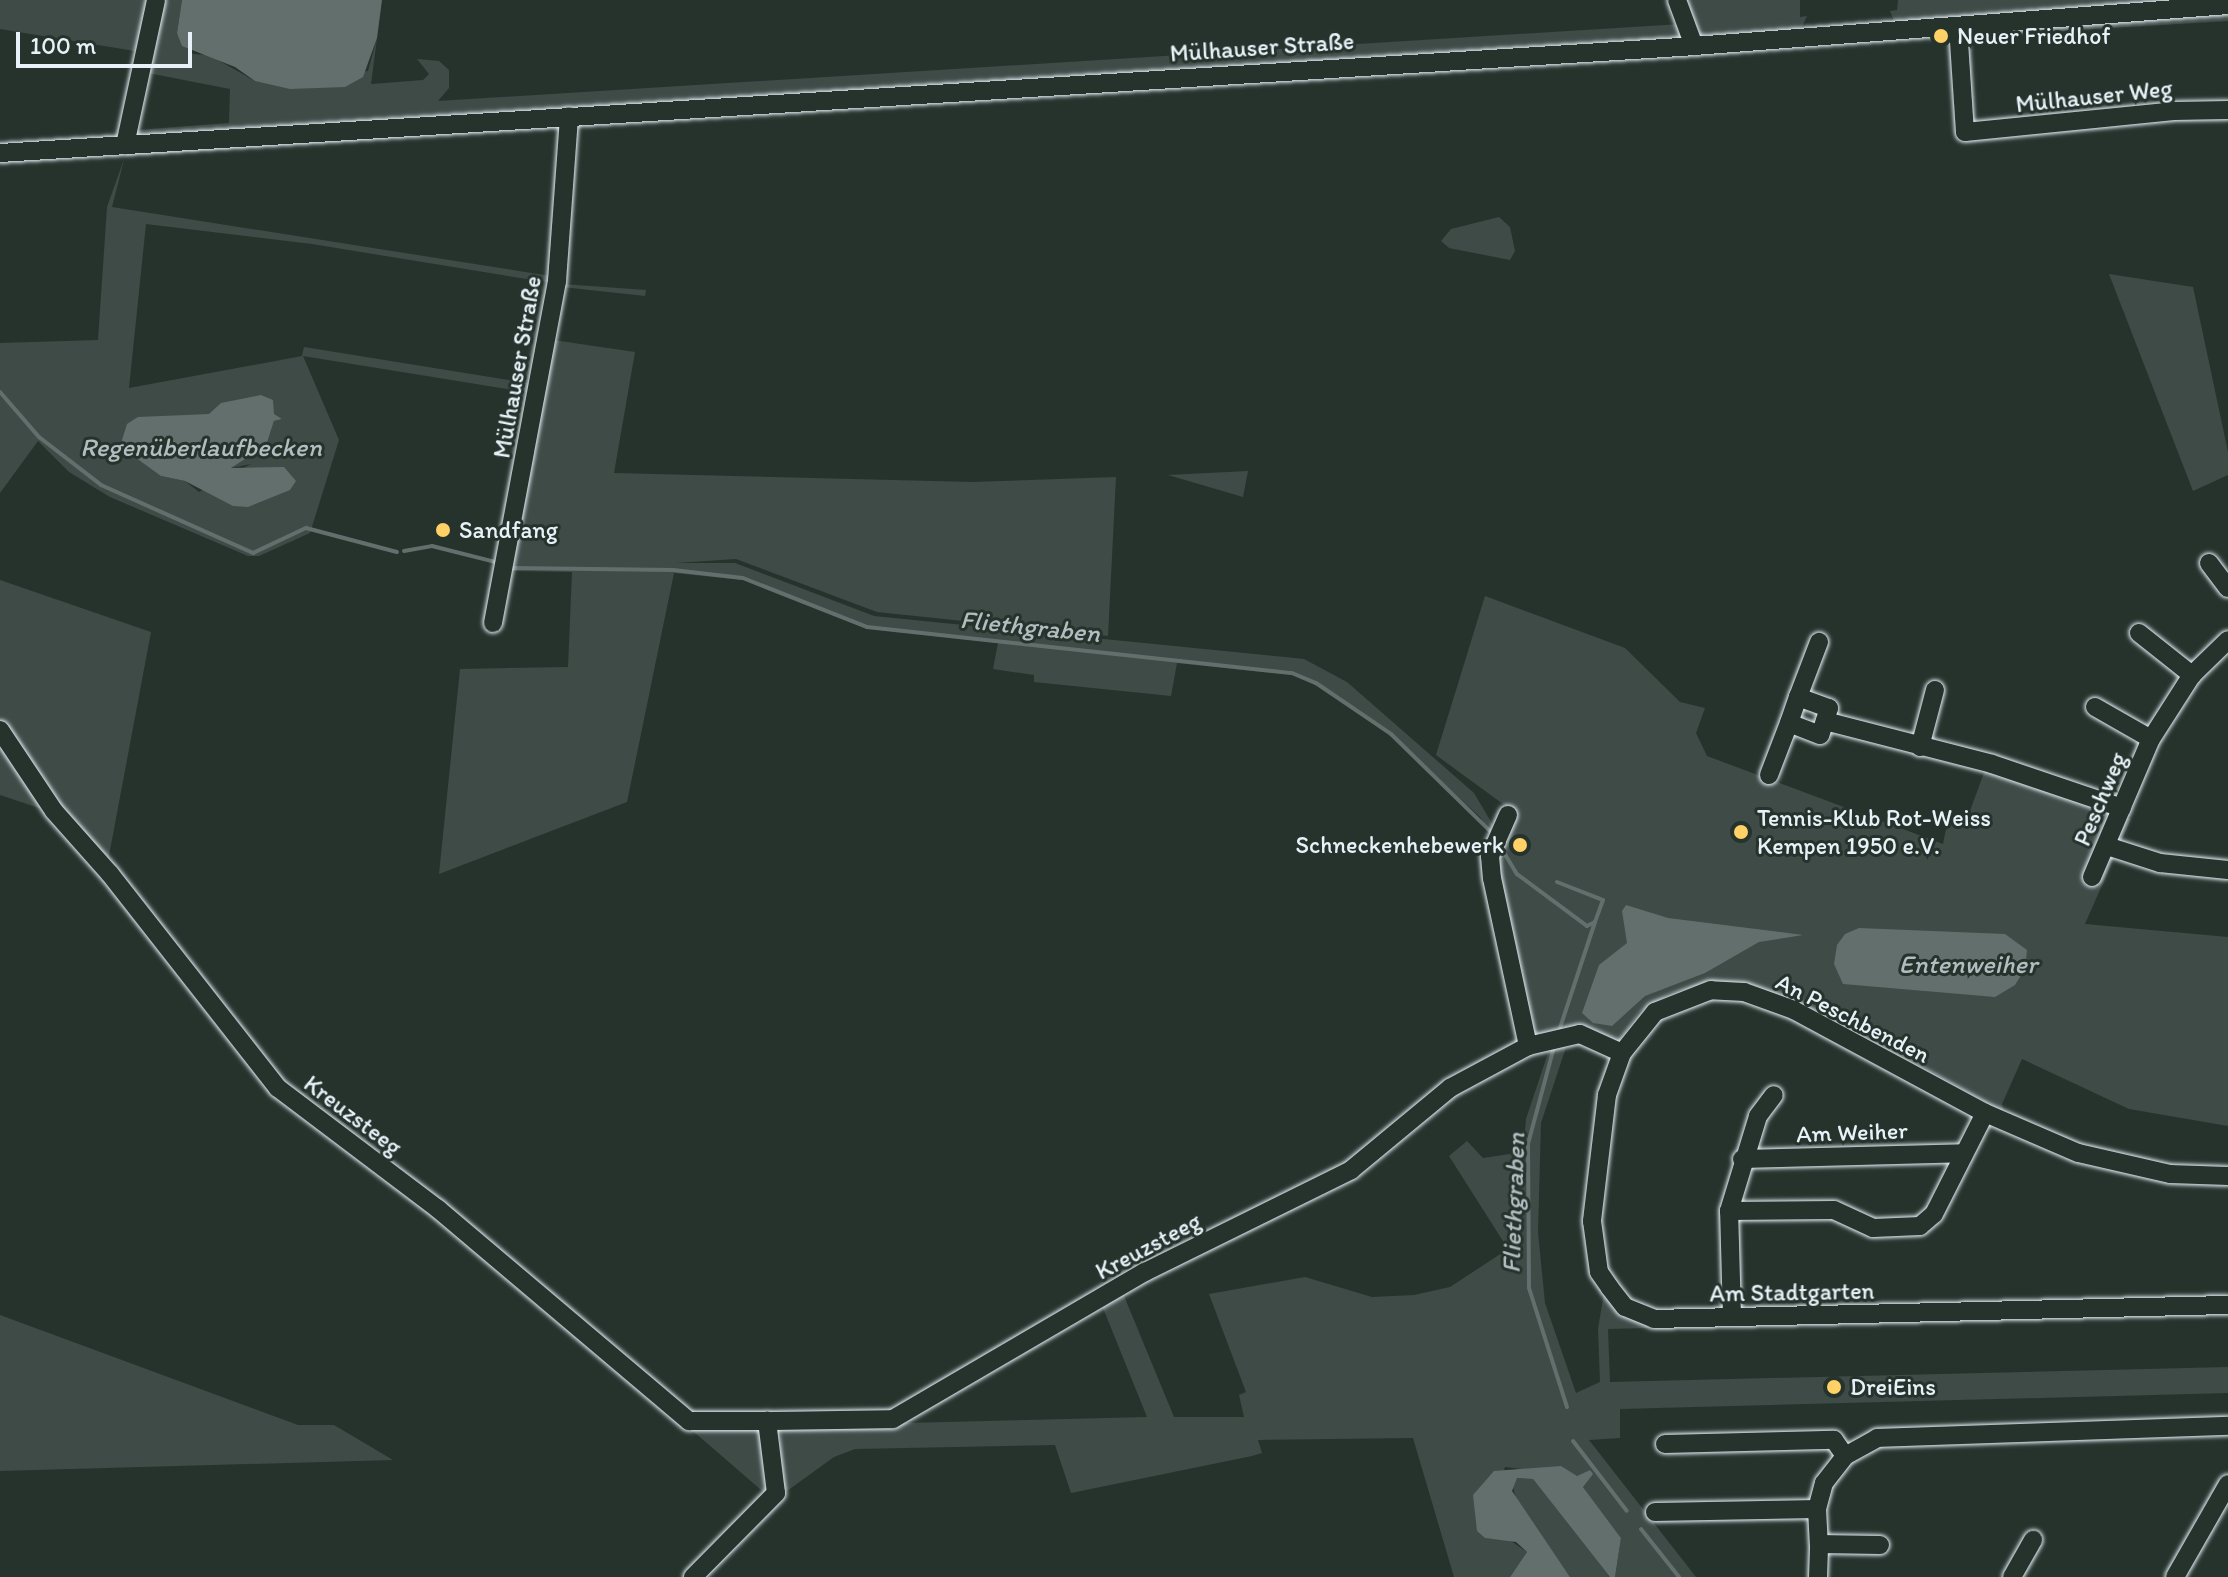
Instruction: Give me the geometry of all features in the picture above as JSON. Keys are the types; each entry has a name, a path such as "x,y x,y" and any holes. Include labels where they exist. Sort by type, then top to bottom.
{"street":[{"path":"125,145 156,0"},
{"path":"1677,0 1694,46"},
{"name":"Mülhauser Straße","path":"0,153 1694,46 2228,5"},
{"name":"Mülhauser Weg","path":"1958,27 1965,132 2174,111 2228,110"},
{"name":"Mülhauser Straße","path":"493,623 557,281 569,116"},
{"path":"2209,563 2228,588"},
{"path":"2139,633 2192,675"},
{"name":"Peschweg","path":"2092,877 2151,739 2192,675 2228,640"},
{"path":"1769,775 1819,642"},
{"path":"1920,747 1935,690"},
{"path":"1789,723 1820,735 1825,721 1829,708 1798,697"},
{"name":"Peschweg","path":"2095,707 2151,739"},
{"path":"1825,721 1992,764 2122,808"},
{"name":"Kreuzsteeg","path":"0,730 54,811 110,874 278,1088 438,1209 689,1421 893,1419 1145,1272 1351,1170 1450,1088 1528,1046 1580,1034 1622,1053"},
{"path":"1508,815 1490,856 1528,1046"},
{"path":"2107,846 2160,863 2228,870"},
{"name":"An Peschbenden","path":"1622,1053 1640,1027 1672,1001 1711,990 1744,992 1794,1010 1985,1113 2078,1153 2170,1174 2228,1176"},
{"name":"Am Stadtgarten","path":"1622,1053 1607,1095 1592,1221 1599,1272 1625,1307 1654,1319 2228,1305"},
{"name":"Am Weiher","path":"1732,1316 1729,1211 1742,1159 1758,1116 1774,1095"},
{"path":"1729,1211 1834,1210 1873,1228 1920,1226 1934,1214 1985,1113"},
{"name":"Am Weiher","path":"1742,1159 1964,1153"},
{"path":"693,1577 776,1493 767,1421"},
{"path":"1818,1577 1817,1509 1824,1483 1845,1456 1877,1438 2228,1426"},
{"path":"1665,1444 1834,1440 1845,1456"},
{"path":"2175,1577 2228,1484"},
{"path":"1655,1512 1817,1509"},
{"path":"2012,1577 2033,1540"},
{"path":"1819,1544 1880,1545"}],"shaded area":[{"path":"0,0 151,0 141,52 0,29"},
{"path":"162,0 182,0 177,33 193,54 209,55 255,81 368,71 377,38 371,84 423,80 429,74 417,59 439,61 449,70 449,88 438,101 1681,24 1683,37 141,138 137,130 229,123 230,89 148,73"},
{"path":"1680,0 1800,0 1800,17 1807,16 1801,29 1696,36"},
{"path":"1898,0 2196,0 1895,23 1890,11 1897,10"},
{"path":"2228,13 2228,21 1963,37 1968,31"},
{"path":"555,127 125,156 127,151"},
{"path":"560,127 553,283 532,393 303,356 339,440 310,533 259,556 248,556 110,497 69,472 38,441 0,493 0,343 98,340 107,207 124,158 112,207 551,276","holes":["146,224 312,244 551,283 533,384 304,347 302,356 129,388","209,414 282,419 274,421 266,446 231,468 251,464 199,492 185,481 161,476"]},
{"path":"1499,217 1510,227 1515,251 1510,260 1449,248 1441,241 1451,229"},
{"path":"2109,274 2193,287 2228,452 2228,475 2193,491"},
{"path":"562,284 646,290 645,296 562,287 553,340 635,352 614,473 972,482 1116,477 1108,636 877,612 736,559 676,563 735,563 874,616 1304,659 1347,682 1474,793 1497,832 1494,838 1480,817 1391,735 1317,685 1292,675 1177,663 1171,696 1034,682 1034,675 993,669 998,643 879,630 743,580 674,573 627,802 439,874 460,669 568,667 572,572 510,571"},
{"path":"1248,471 1243,497 1168,475"},
{"path":"0,580 151,632 108,861 57,805 0,723"},
{"path":"1485,596 1625,648 1680,702 1705,708 1696,733 1707,756 1943,844 1947,824 1964,827 1985,770 2131,819 2085,924 2228,937 2228,1126 2129,1109 2022,1059 2002,1104 2004,1112 1827,1013 1703,984 1668,994 1639,1012 1619,1041 1535,1038 1495,850 1518,815 1436,755"},
{"path":"0,738 48,811 0,795"},
{"path":"1568,1041 1541,1123 1538,1232 1545,1303 1576,1393 1600,1382 1598,1329 1604,1293 1645,1321 1648,1328 1608,1329 1610,1382 2228,1367 2228,1393 1620,1409 1620,1438 1589,1440 1696,1577 1615,1577 1621,1538 1583,1487 1590,1470 1578,1476 1505,1467 1485,1538 1508,1539 1527,1552 1510,1577 1454,1577 1413,1438 1258,1440 1262,1453 1252,1456 1071,1493 1055,1445 855,1449 834,1457 787,1491 780,1480 781,1426 1147,1417 1101,1303 1122,1291 1174,1417 1244,1417 1239,1395 1246,1392 1209,1294 1305,1277 1372,1297 1414,1295 1450,1287 1508,1249 1449,1156 1467,1141 1483,1158 1523,1152 1526,1119 1551,1044"},
{"path":"0,1315 298,1425 334,1425 393,1460 0,1471"},
{"path":"678,1418 761,1426 767,1495"},
{"path":"1517,1478 1533,1479 1610,1577 1570,1577 1516,1499 1512,1483"}],"water":[{"path":"182,0 382,0 377,38 363,77 345,87 290,89 255,81 235,67 182,46 177,33"},
{"name":"Regenüberlaufbecken","path":"261,395 273,400 274,414 282,419 274,421 266,446 231,468 284,467 296,481 290,490 248,507 233,506 185,481 161,476 125,450 122,440 127,424 138,417 209,414 221,403"},
{"path":"1626,905 1668,918 1803,935 1759,942 1705,973 1645,996 1612,1026 1593,1023 1582,1013 1599,965 1627,943 1622,911"},
{"name":"Entenweiher","path":"1859,928 2005,934 2027,950 2025,969 2015,985 1995,997 1843,984 1834,964 1837,945 1845,934"},
{"path":"1561,1466 1577,1476 1590,1470 1593,1474 1583,1487 1621,1538 1615,1577 1610,1577 1533,1479 1517,1478 1512,1491 1570,1577 1510,1577 1527,1552 1516,1542 1485,1538 1477,1531 1473,1495 1494,1471"}],"waterway":[{"name":"Fliethgraben","path":"0,392 39,437 101,485 253,553 306,528 397,552"},
{"name":"Fliethgraben","path":"404,551 432,546 499,563"},
{"name":"Fliethgraben","path":"512,568 673,570 743,578 867,627 1292,673 1316,683 1391,734 1492,833"},
{"name":"Fliethgraben","path":"1500,846 1517,874 1587,926 1595,922 1560,1028"},
{"path":"1557,882 1603,900 1595,922"},
{"name":"Fliethgraben","path":"1554,1047 1528,1144 1529,1288 1567,1407"},
{"name":"Fliethgraben","path":"1573,1441 1627,1511"},
{"name":"Fliethgraben","path":"1641,1529 1679,1577"}],"place":[{"name":"Neuer Friedhof","path":"1941,36"},
{"name":"Sandfang","path":"443,530"},
{"name":"Tennis-Klub Rot-Weiss Kempen 1950 e.V.","path":"1741,832"},
{"name":"Schneckenhebewerk","path":"1520,845"},
{"name":"DreiEins","path":"1834,1387"}]}
